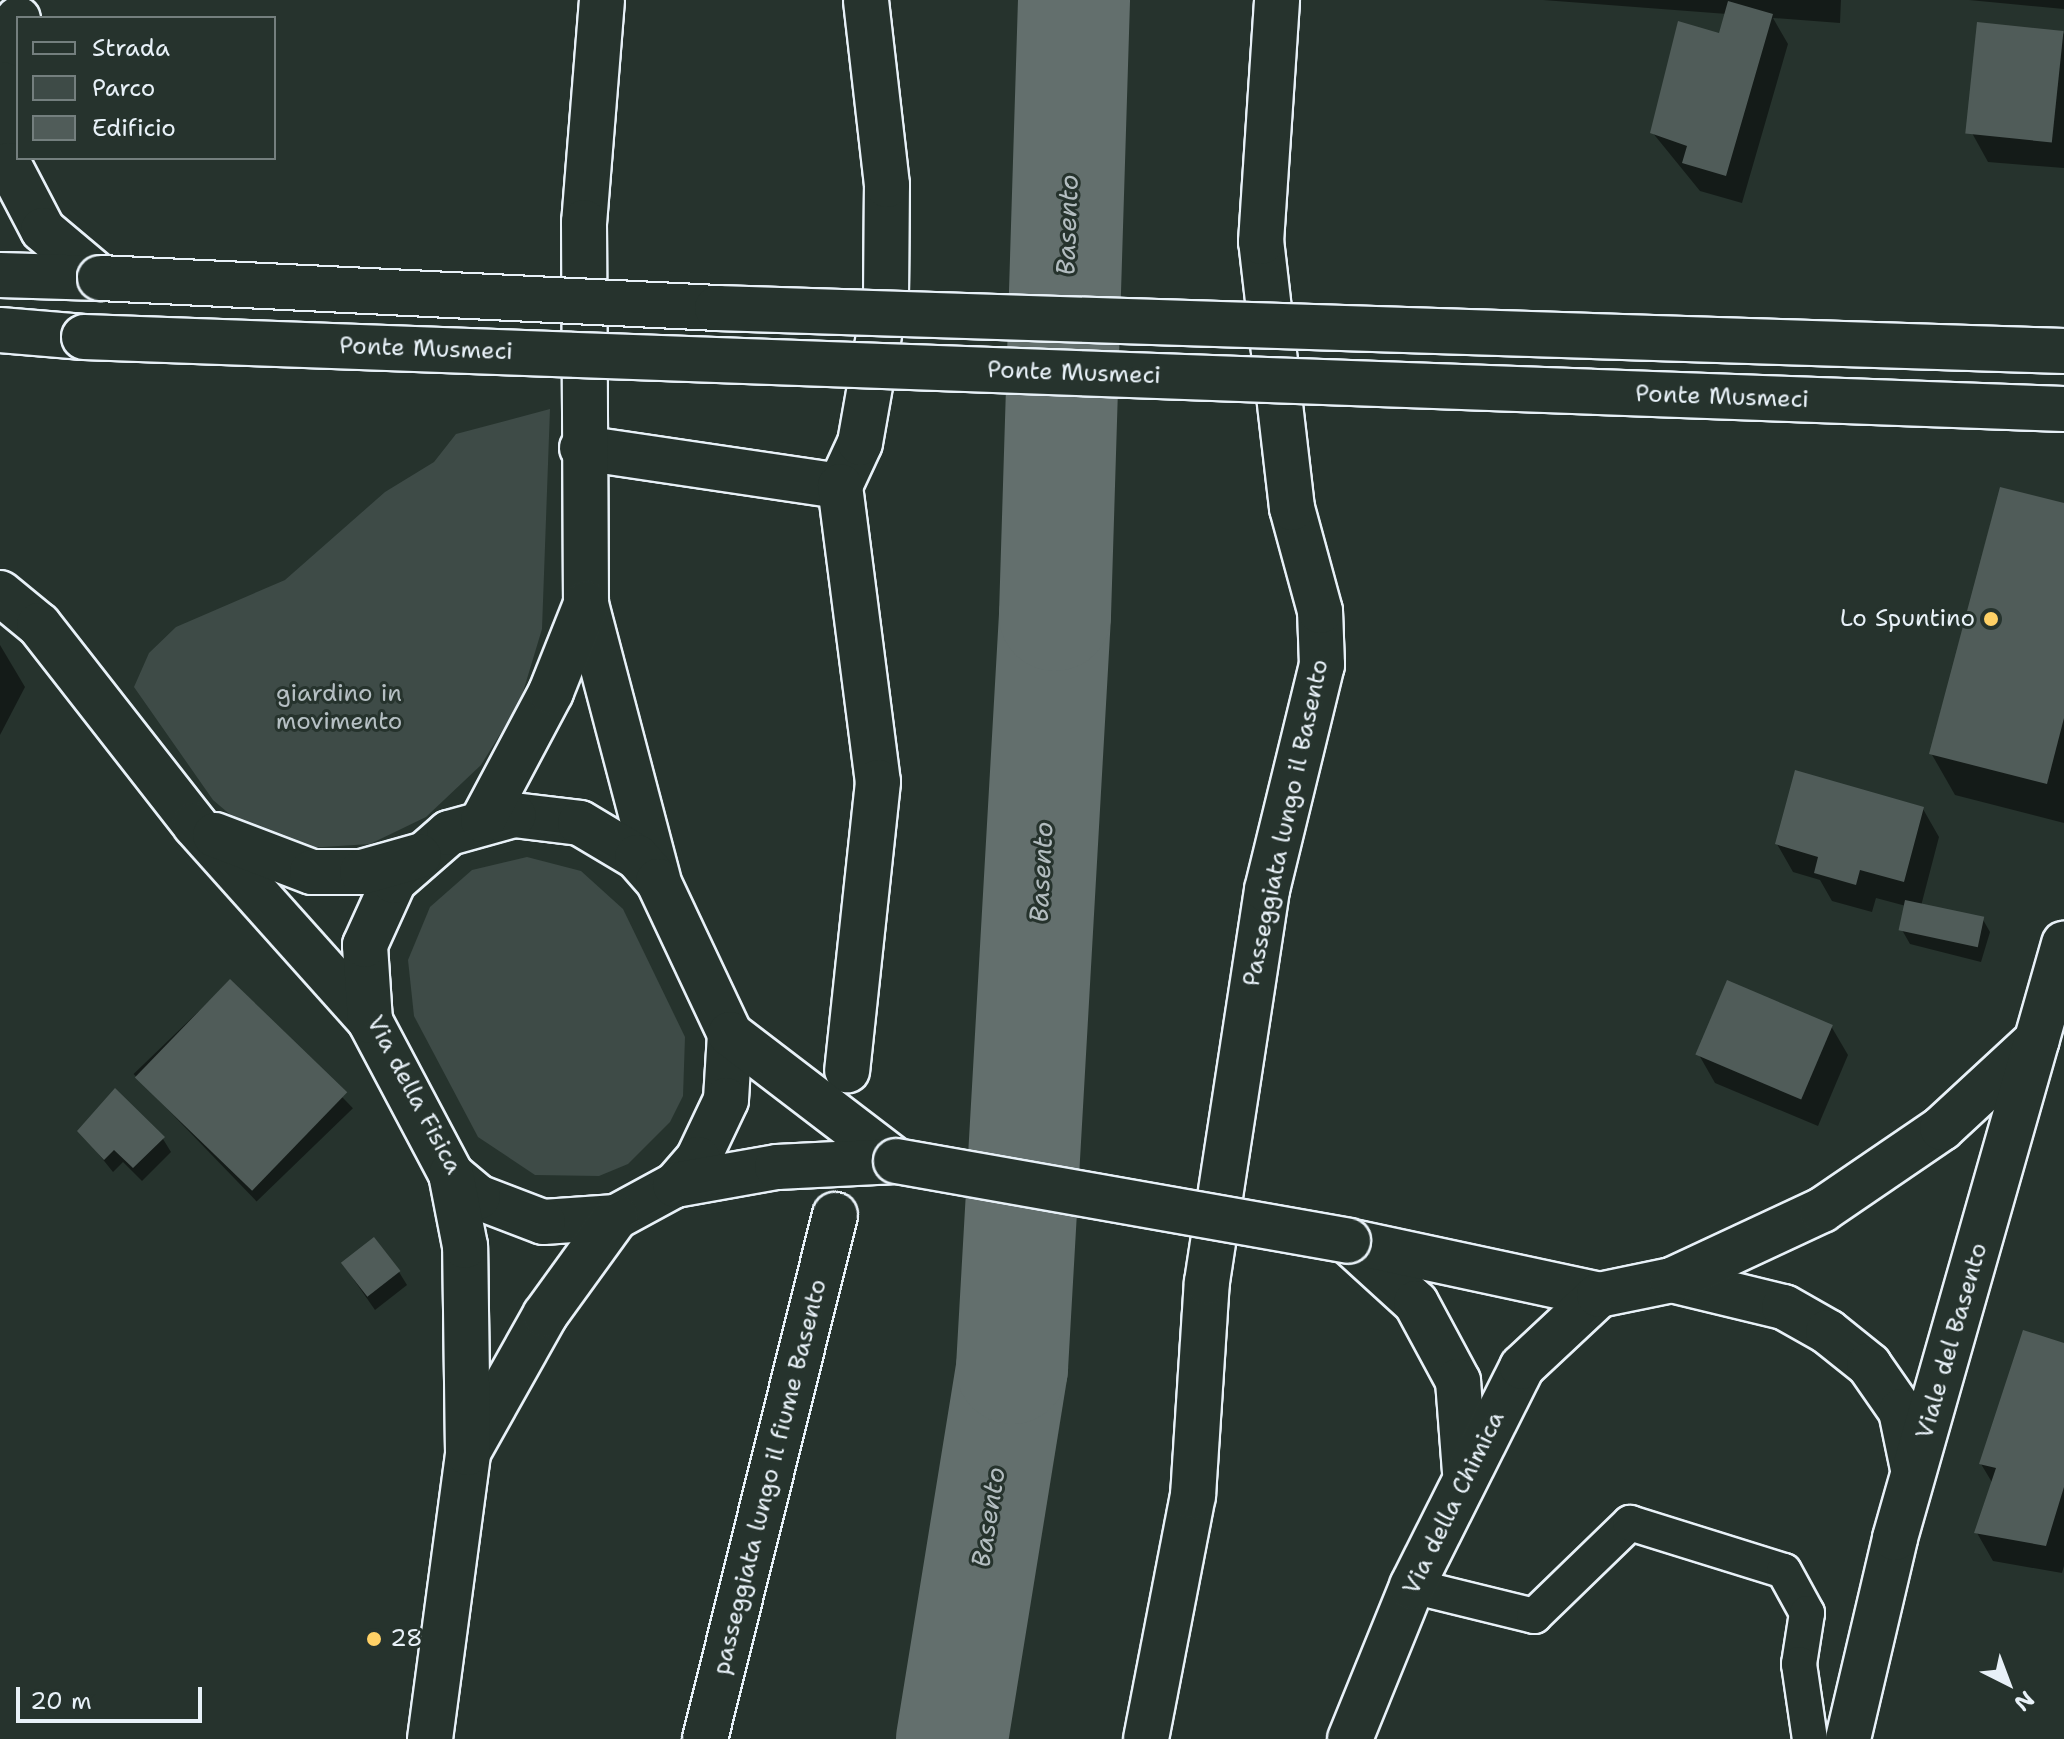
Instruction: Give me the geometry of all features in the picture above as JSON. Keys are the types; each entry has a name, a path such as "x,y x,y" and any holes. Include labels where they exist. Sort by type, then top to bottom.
{"street":[{"path":"590,0 598,46"},
{"path":"602,0 584,222 582,448 586,604 658,881"},
{"path":"847,1070 878,782 840,486 860,443 886,296 887,185 866,0"},
{"name":"Passeggiata lungo il Basento","path":"1146,1739 1193,1496 1207,1282 1262,921 1322,665 1320,611 1292,508 1261,242 1277,0"},
{"path":"16,26 2,84 0,125 23,200 43,230 100,278"},
{"path":"0,275 717,308 2064,351"},
{"name":"Ponte Musmeci","path":"0,330 84,337 2064,409"},
{"path":"582,448 840,486"},
{"path":"0,593 39,625 195,825 370,1021"},
{"path":"483,820 551,692 586,604"},
{"name":"Via della Fisica","path":"536,815 580,823 611,837 658,881 730,1034 726,1100 709,1140 675,1185 616,1217 580,1223 510,1214 451,1174 370,1021 365,945 394,881 419,856 483,820 536,815"},
{"path":"195,825 262,859 312,872 362,872 419,856"},
{"name":"Viale del Basento","path":"1848,1739 1873,1623 2064,944"},
{"path":"730,1034 896,1161"},
{"path":"675,1185 777,1167 896,1161 1348,1241 1599,1295 1672,1280 1822,1210 1891,1165 2037,1040"},
{"path":"430,1739 468,1453 465,1246 451,1174"},
{"name":"passeggiata lungo il fiume Basento","path":"705,1739 835,1215"},
{"path":"468,1453 545,1315 616,1217"},
{"path":"1348,1241 1416,1303 1458,1381 1465,1472"},
{"path":"1672,1280 1784,1307 1828,1332 1869,1365 1901,1411 1914,1475"},
{"name":"Via della Chimica","path":"1350,1739 1412,1586 1465,1472 1522,1367 1599,1295"}],"lane":[{"path":"1412,1586 1534,1616 1630,1523 1784,1571 1807,1613 1799,1664 1810,1739"},
{"path":"1863,1739 1873,1623"}],"green space":[{"name":"giardino in movimento","path":"550,409 542,629 520,702 481,765 426,817 370,844 307,848 240,823 213,800 134,687 149,653 176,627 285,580 385,492 434,462 456,434"},
{"path":"527,857 581,871 623,909 685,1037 683,1096 670,1122 628,1164 599,1176 535,1175 478,1137 414,1016 408,960 430,907 472,870"}],"building":[{"path":"1728,1 1773,14 1726,176 1682,163 1687,146 1650,133 1678,21 1719,33"},
{"path":"1977,22 2064,31 2052,142 1965,133"},
{"path":"2000,487 2064,503 2064,718 2047,784 1929,754"},
{"path":"1795,770 1924,807 1904,882 1860,870 1856,885 1814,873 1818,857 1775,844"},
{"path":"1905,900 1984,917 1978,947 1899,930"},
{"path":"230,979 347,1092 252,1191 135,1078"},
{"path":"1727,980 1833,1025 1801,1099 1695,1055"},
{"path":"115,1088 165,1137 133,1168 114,1150 104,1160 77,1131"},
{"path":"374,1237 400,1271 367,1297 341,1263"},
{"path":"2023,1330 2064,1343 2064,1487 2046,1546 1974,1533 1996,1468 1979,1464"}],"waterway":[{"name":"Basento","path":"952,1739 1012,1368 1055,615 1074,0"}],"place":[{"name":"Lo Spuntino","path":"1991,619"},
{"name":"28","path":"374,1639"}]}
